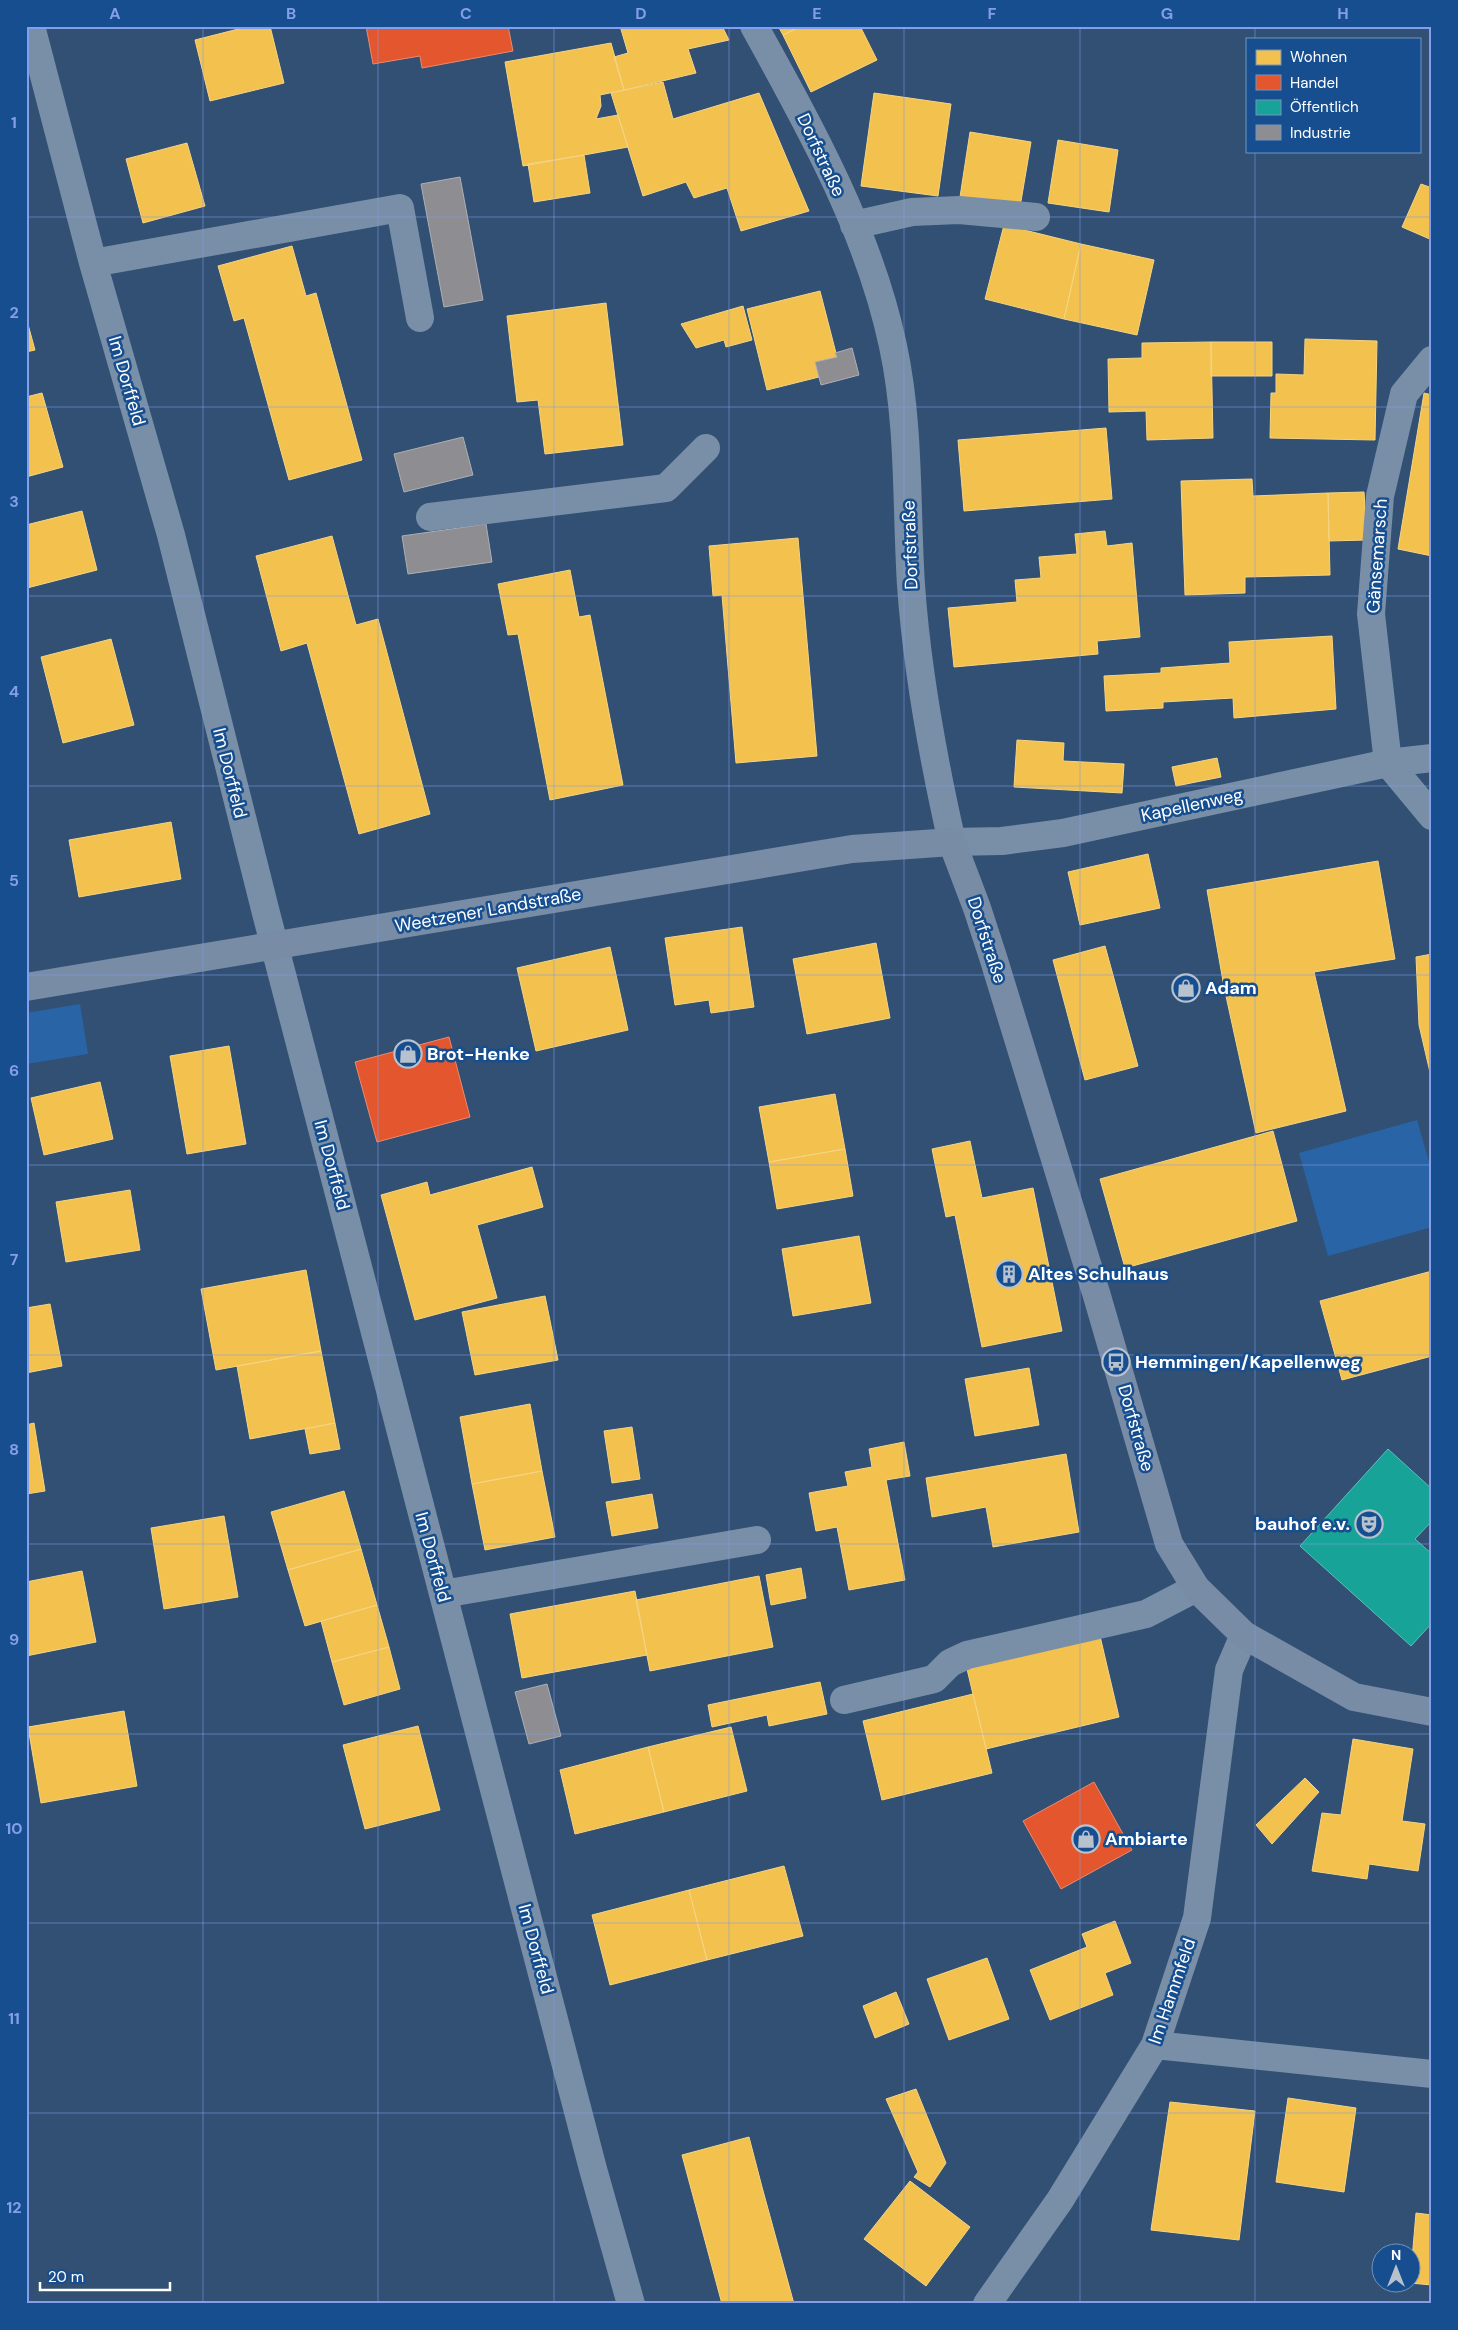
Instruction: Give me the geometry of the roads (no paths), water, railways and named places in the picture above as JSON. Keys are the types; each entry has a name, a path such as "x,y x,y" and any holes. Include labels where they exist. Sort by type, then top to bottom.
{"main road":[{"name":"Weetzener Landstraße","path":"26,987 852,848 952,842"},
{"name":"Dorfstraße","path":"952,842 993,956 1097,1296 1170,1544 1196,1588 1244,1635 1354,1697 1432,1712"}],"street":[{"name":"Im Dorffeld","path":"31,26 93,263 170,535 443,1594 593,2169 631,2304"},
{"name":"Dorfstraße","path":"754,26 803,114 854,225 870,263 894,347 908,480 914,632 939,786 952,842"},
{"path":"93,263 400,208 420,318"},
{"path":"854,225 912,212 950,210 1036,217"},
{"name":"Gänsemarsch","path":"1388,763 1371,614 1380,496 1404,394 1432,360"},
{"path":"430,516 666,488 706,448"},
{"name":"Kapellenweg","path":"952,842 1002,840 1063,833 1388,763 1432,758"},
{"path":"1388,763 1432,816"},
{"path":"443,1594 757,1540"},
{"path":"844,1700 934,1679 950,1662 967,1655 1146,1614 1196,1588"},
{"name":"Im Hammfeld","path":"987,2304 1060,2200 1155,2045 1197,1918 1229,1670 1244,1635"},
{"path":"1155,2045 1432,2074"}],"place":[{"name":"Adam","path":"1186,988"},
{"name":"Brot-Henke","path":"408,1054"},
{"name":"Altes Schulhaus","path":"1009,1274"},
{"name":"Hemmingen/Kapellenweg","path":"1116,1362"},
{"name":"bauhof e.v.","path":"1369,1524"},
{"name":"Ambiarte","path":"1086,1839"}]}
